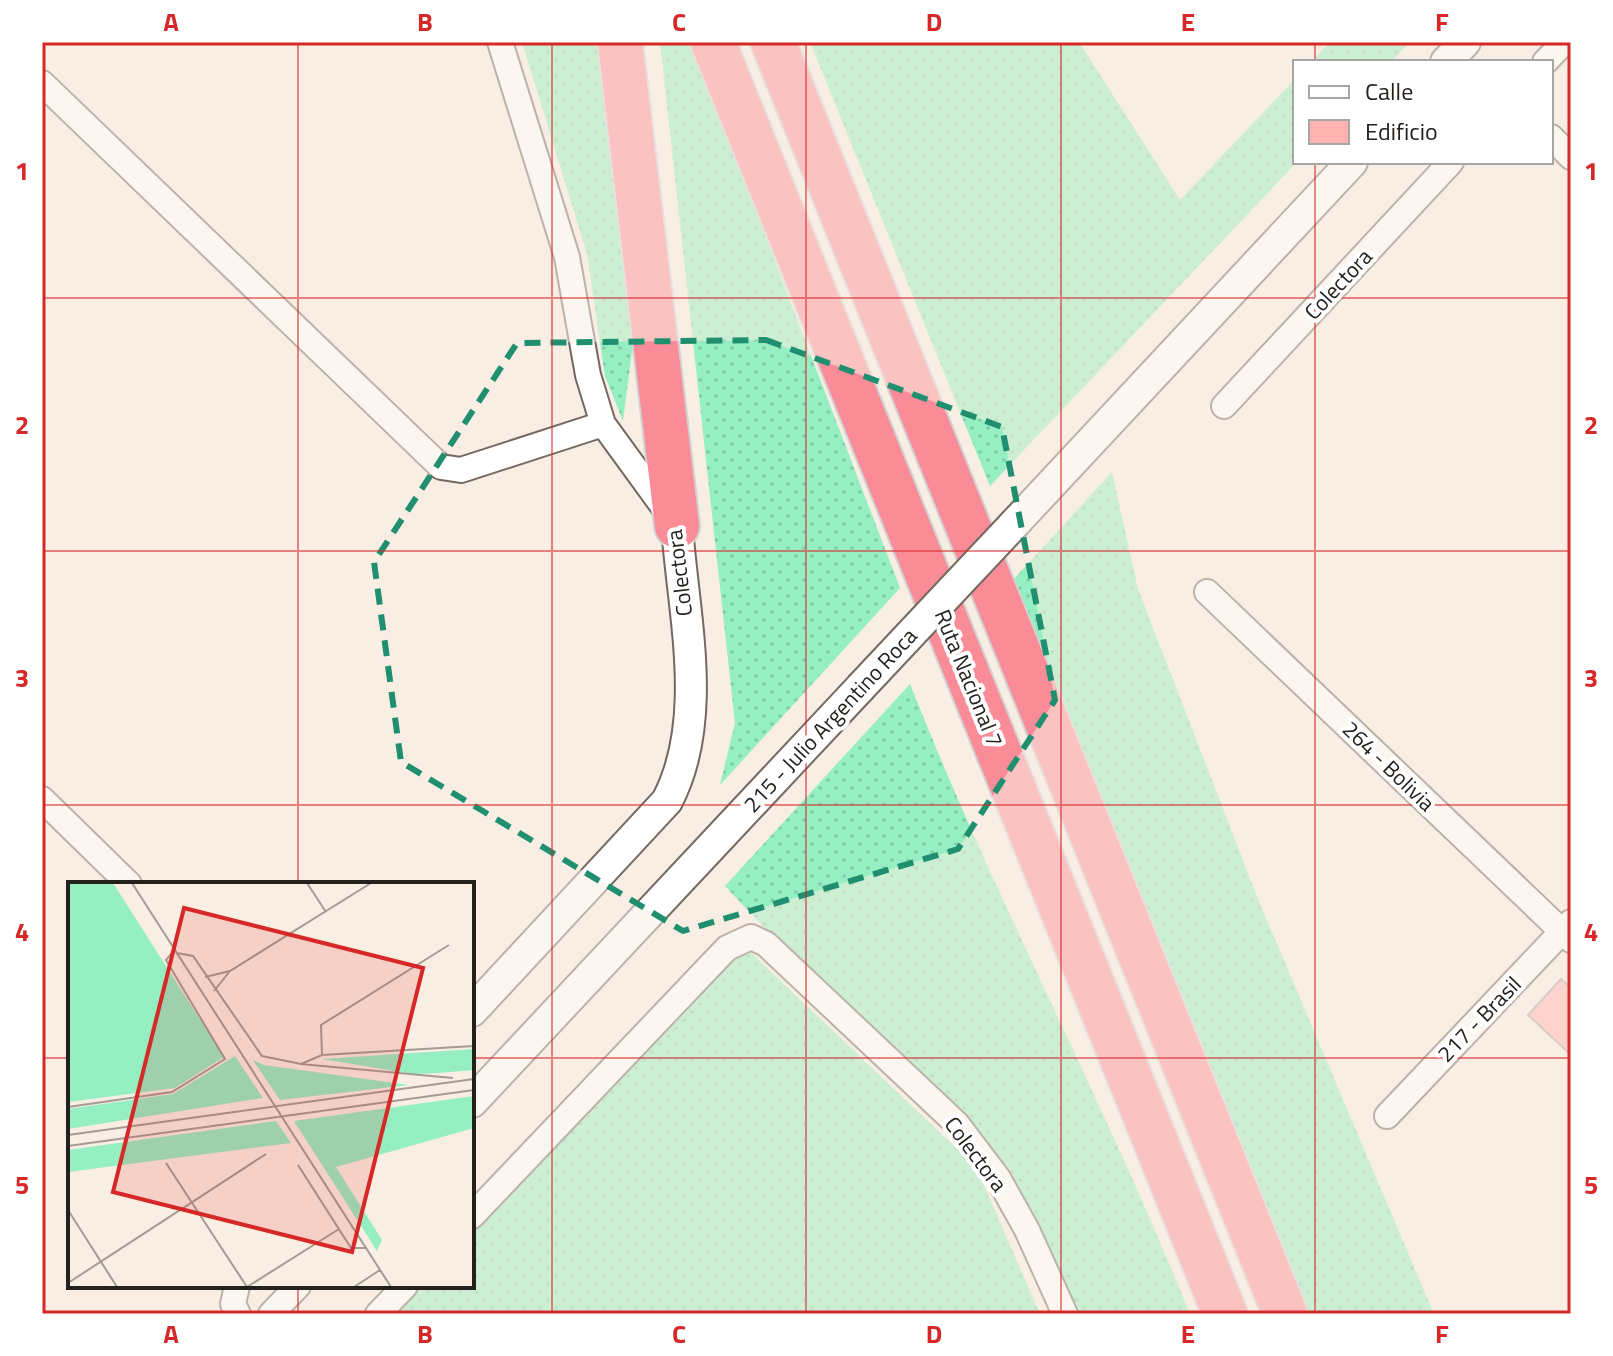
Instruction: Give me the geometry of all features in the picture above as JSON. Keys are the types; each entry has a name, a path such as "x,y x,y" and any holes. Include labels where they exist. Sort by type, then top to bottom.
{"highway":[{"path":"620,42 677,526"},
{"name":"Ruta Nacional 7","path":"713,42 1225,1314"},
{"path":"773,42 1285,1314"}],"street":[{"name":"Colectora","path":"474,1009 667,801 679,779 688,745 690,677 677,526 603,424 588,375 567,257 500,42"},
{"path":"1448,60 1465,42"},
{"path":"1547,60 1564,42"},
{"path":"42,83 441,467 461,470 603,424"},
{"path":"1553,139 1571,157"},
{"name":"215 - Julio Argentino Roca","path":"474,1100 1350,164"},
{"name":"Colectora","path":"1224,406 1449,164"},
{"name":"264 - Bolivia","path":"1207,592 1568,931"},
{"path":"42,799 127,882"},
{"name":"217 - Brasil","path":"1387,1116 1568,931"},
{"name":"Colectora","path":"474,1214 727,948 751,937 766,944 957,1124 1005,1191 1065,1314"},
{"path":"237,1288 233,1304 238,1314"},
{"path":"271,1314 296,1288"},
{"path":"378,1314 403,1288"}],"highlighted area":[{"path":"766,340 1002,427 1055,700 958,849 683,931 401,762 374,562 517,343"}],"green space":[{"path":"522,42 599,42 614,146 633,344 623,421 605,376 587,254"},
{"path":"660,42 691,42 900,588 720,785 735,723"},
{"path":"810,42 1079,42 1180,200 1293,81 1295,164 990,486"},
{"path":"1330,42 1410,42 1393,60 1313,60"},
{"path":"1112,472 1138,589 1258,899 1434,1314 1309,1314 1013,580"},
{"path":"910,684 977,843 1122,1155 1190,1314 1074,1314 1047,1244 1009,1168 965,1119 790,955 725,886"},
{"path":"745,947 976,1167 1040,1314 394,1314 419,1288 474,1288 474,1230"}],"building":[{"path":"1561,979 1571,988 1571,1055 1528,1015"}]}
